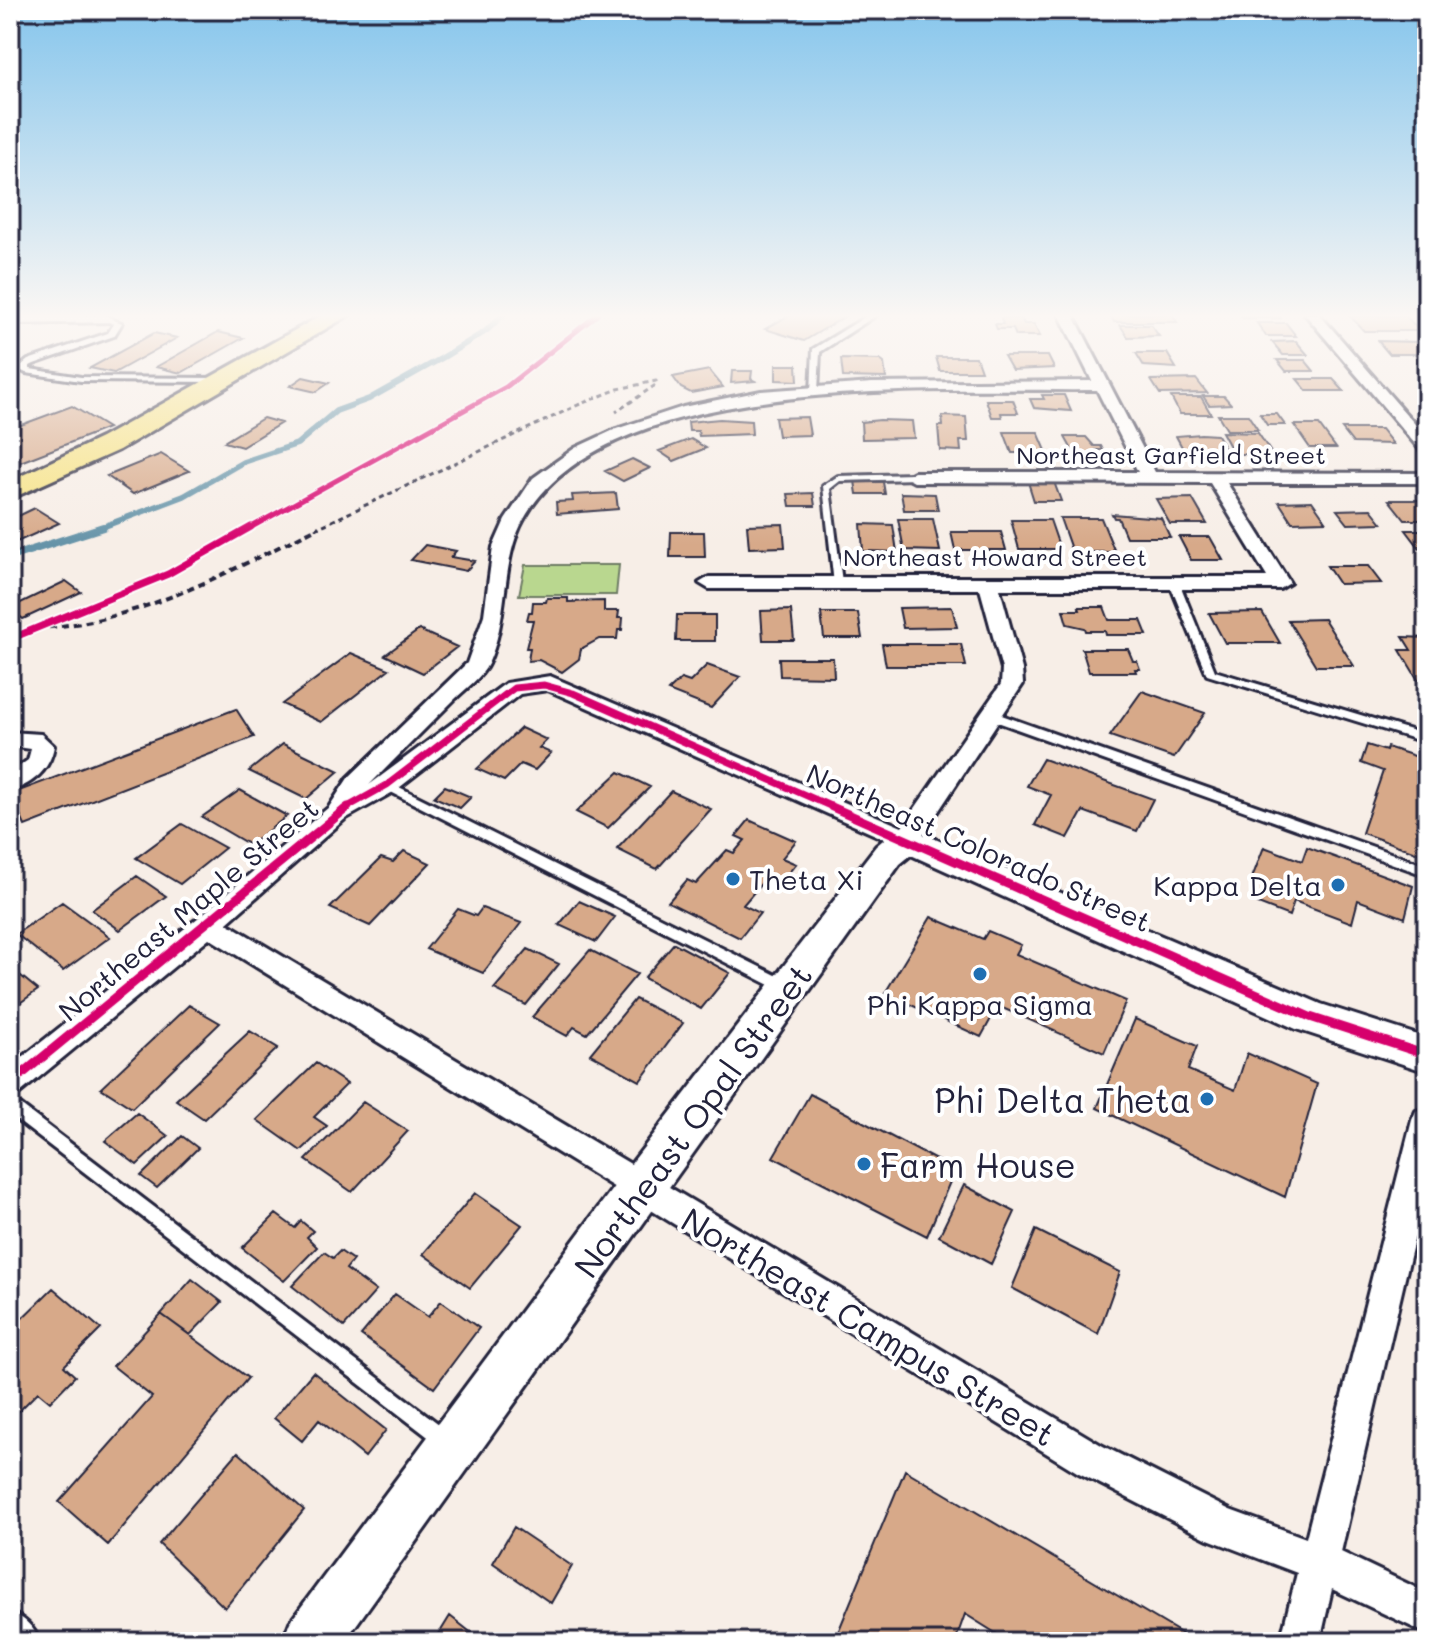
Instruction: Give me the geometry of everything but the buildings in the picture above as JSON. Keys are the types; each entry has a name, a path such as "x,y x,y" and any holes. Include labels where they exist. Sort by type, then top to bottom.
{"main road":[{"path":"10,491 110,444 206,391"}],"street":[{"name":"Northeast Maple Street","path":"337,813 356,784 477,665 494,615 502,547 514,520 539,482 581,452 622,432 689,410 761,396 813,391"},
{"path":"1103,391 1150,479"},
{"path":"1378,391 1427,448"},
{"name":"Northeast Garfield Street","path":"914,477 1427,478"},
{"name":"Northeast Howard Street","path":"709,583 1280,583 1216,478"},
{"name":"Northeast Opal Street","path":"310,1642 455,1447 787,987 888,855 907,839 993,716 1012,684 1012,669 988,582"},
{"name":"Northeast Colorado Street","path":"514,688 550,683 1310,1017 1427,1055"},
{"name":"Northeast Maple Street","path":"10,1084 208,924 337,813 387,785 514,688"},
{"path":"10,739 33,739 43,746 42,757 30,774 10,783"},
{"name":"Northeast Campus Street","path":"208,924 1090,1459 1221,1526 1319,1562 1427,1614"},
{"path":"1300,1642 1427,1120"},
{"path":"10,1632 20,1642"}],"lane":[{"path":"837,582 826,488 846,478 914,477"},
{"path":"1174,582 1211,673 1427,739"},
{"path":"993,716 1427,871"},
{"path":"387,785 787,987"},
{"path":"10,1106 455,1447"}],"path":[{"path":"37,628 62,630 88,624 203,583 549,420 621,391"},
{"path":"614,413 649,391"},
{"path":"24,633 78,612"}],"green space":[{"path":"525,565 619,565 616,595 519,595"}],"waterway":[{"path":"98,529 184,496 243,462 297,444 336,411 383,391"},
{"path":"98,529 103,527"},
{"path":"10,557 98,529"}],"cycle path":[{"path":"10,639 168,574 499,391"},
{"path":"10,1084 208,924 337,813 387,785 514,688 530,685 551,686 573,693 1310,1017 1427,1055"}],"place":[{"name":"Theta Xi","path":"733,879"},
{"name":"Kappa Delta","path":"1338,885"},
{"name":"Phi Kappa Sigma","path":"980,974"},
{"name":"Phi Delta Theta","path":"1207,1099"},
{"name":"Farm House","path":"864,1164"}]}
